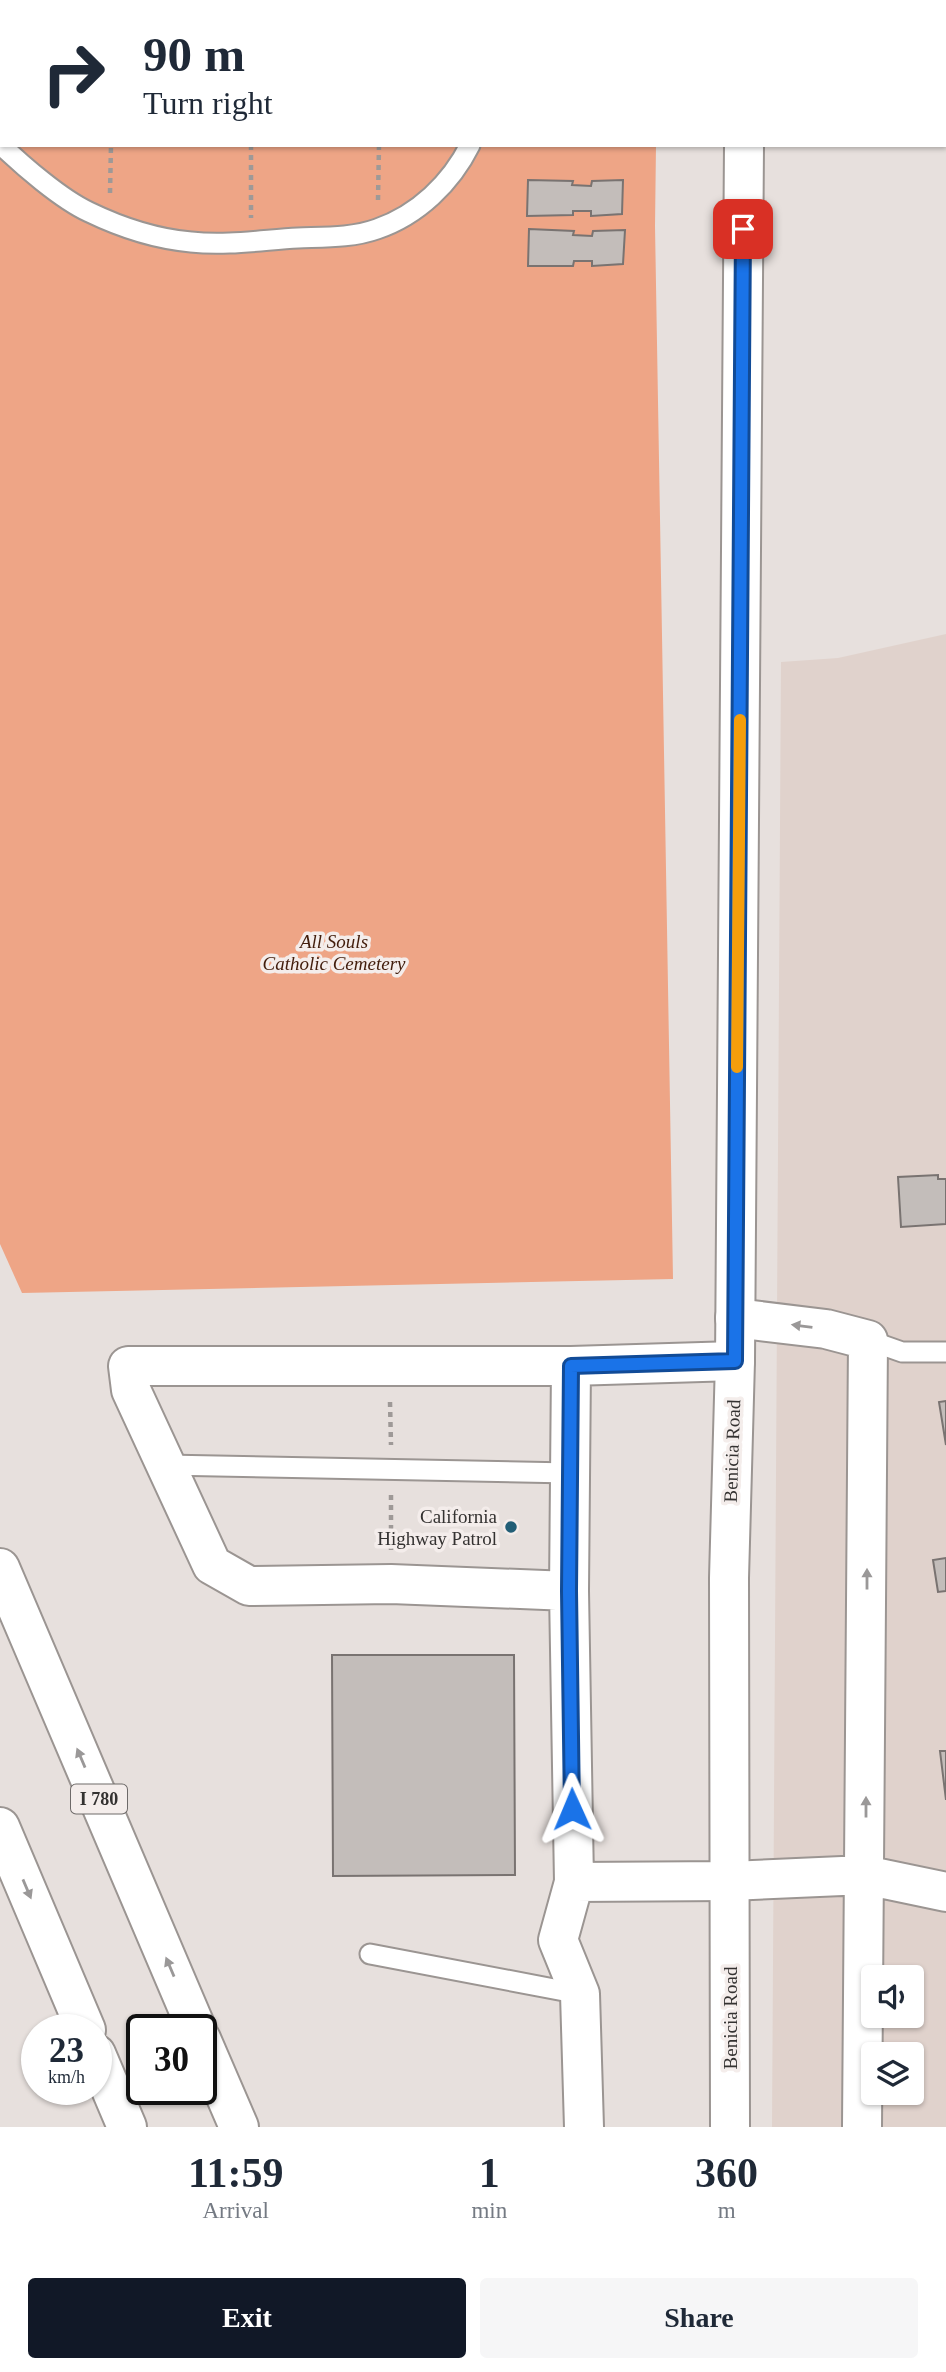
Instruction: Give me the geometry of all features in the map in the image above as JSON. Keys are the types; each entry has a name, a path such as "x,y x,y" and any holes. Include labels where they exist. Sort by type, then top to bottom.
{"main road":[{"name":"Benicia Road","path":"730,2127 729,1578 735,1361 744,147"},
{"path":"735,1318 826,1329 868,1340 862,2127"},
{"path":"569,1591 391,1584 249,1586 212,1565 131,1390 128,1366 571,1366 735,1361"},
{"path":"571,1366 569,1591 574,1882 558,1940 580,1994 584,2127"},
{"name":"I 780","path":"0,1569 190,2014"},
{"path":"0,1827 79,2014"},
{"path":"574,1882 730,1881 865,1875 946,1892"},
{"path":"217,2076 239,2127"},
{"path":"112,2092 127,2127"}],"lane":[{"path":"3,147 28,170 87,212 142,232 192,242 348,235 377,229 417,209 441,188 469,147"},
{"path":"868,1340 902,1352 946,1352"},
{"path":"165,1465 570,1473"},
{"path":"369,1954 580,1994"}],"path":[{"path":"110,220 111,147"},
{"path":"251,147 250,209 253,241"},
{"path":"377,229 379,147"}],"shaded area":[{"path":"946,634 946,2127 772,2127 781,662 838,658"}],"green space":[{"name":"All Souls Catholic Cemetery","path":"0,147 656,147 655,226 673,1279 22,1293 0,1244"}],"building":[{"path":"528,180 573,181 572,185 591,186 592,181 623,180 622,214 591,216 591,211 573,211 573,215 527,216"},
{"path":"529,229 574,231 573,235 592,236 593,231 625,230 623,264 592,266 592,261 574,261 573,266 528,266"},
{"path":"938,1175 938,1179 946,1179 946,1224 901,1227 898,1177"},
{"path":"946,1401 946,1445 939,1402"},
{"path":"946,1558 946,1591 938,1592 933,1560"},
{"path":"332,1655 514,1655 515,1875 333,1876"},
{"path":"940,1751 946,1751 946,1800"}],"slow traffic":[{"path":"737,1067 740,720"}],"place":[{"name":"California Highway Patrol","path":"511,1527"}],"route":[{"path":"572,1809 569,1591 571,1366 735,1361 743,229"}]}
